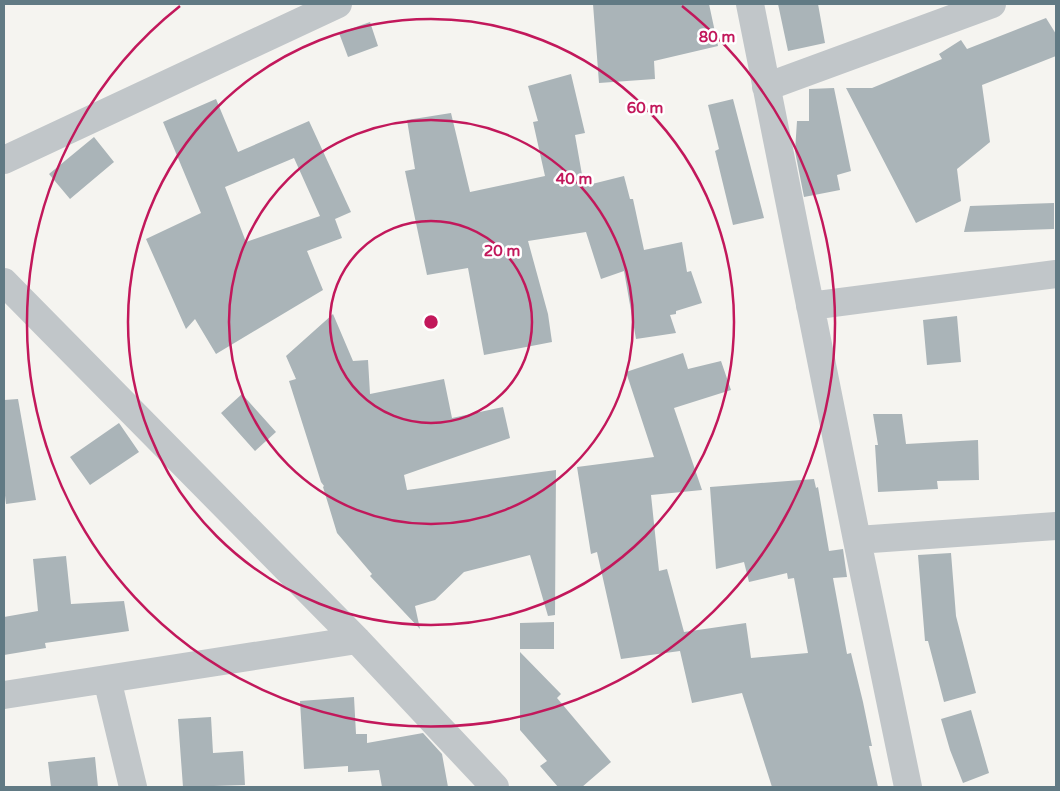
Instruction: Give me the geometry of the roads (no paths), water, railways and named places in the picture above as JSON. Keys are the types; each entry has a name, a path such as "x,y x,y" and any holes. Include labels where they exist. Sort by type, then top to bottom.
{"street":[{"path":"4,160 338,4"},
{"path":"750,4 908,787"},
{"path":"766,87 992,4"},
{"path":"810,306 1056,274"},
{"path":"4,282 357,640 495,787"},
{"path":"857,540 1056,526"},
{"path":"4,695 357,640"},
{"path":"107,679 133,787"}]}
